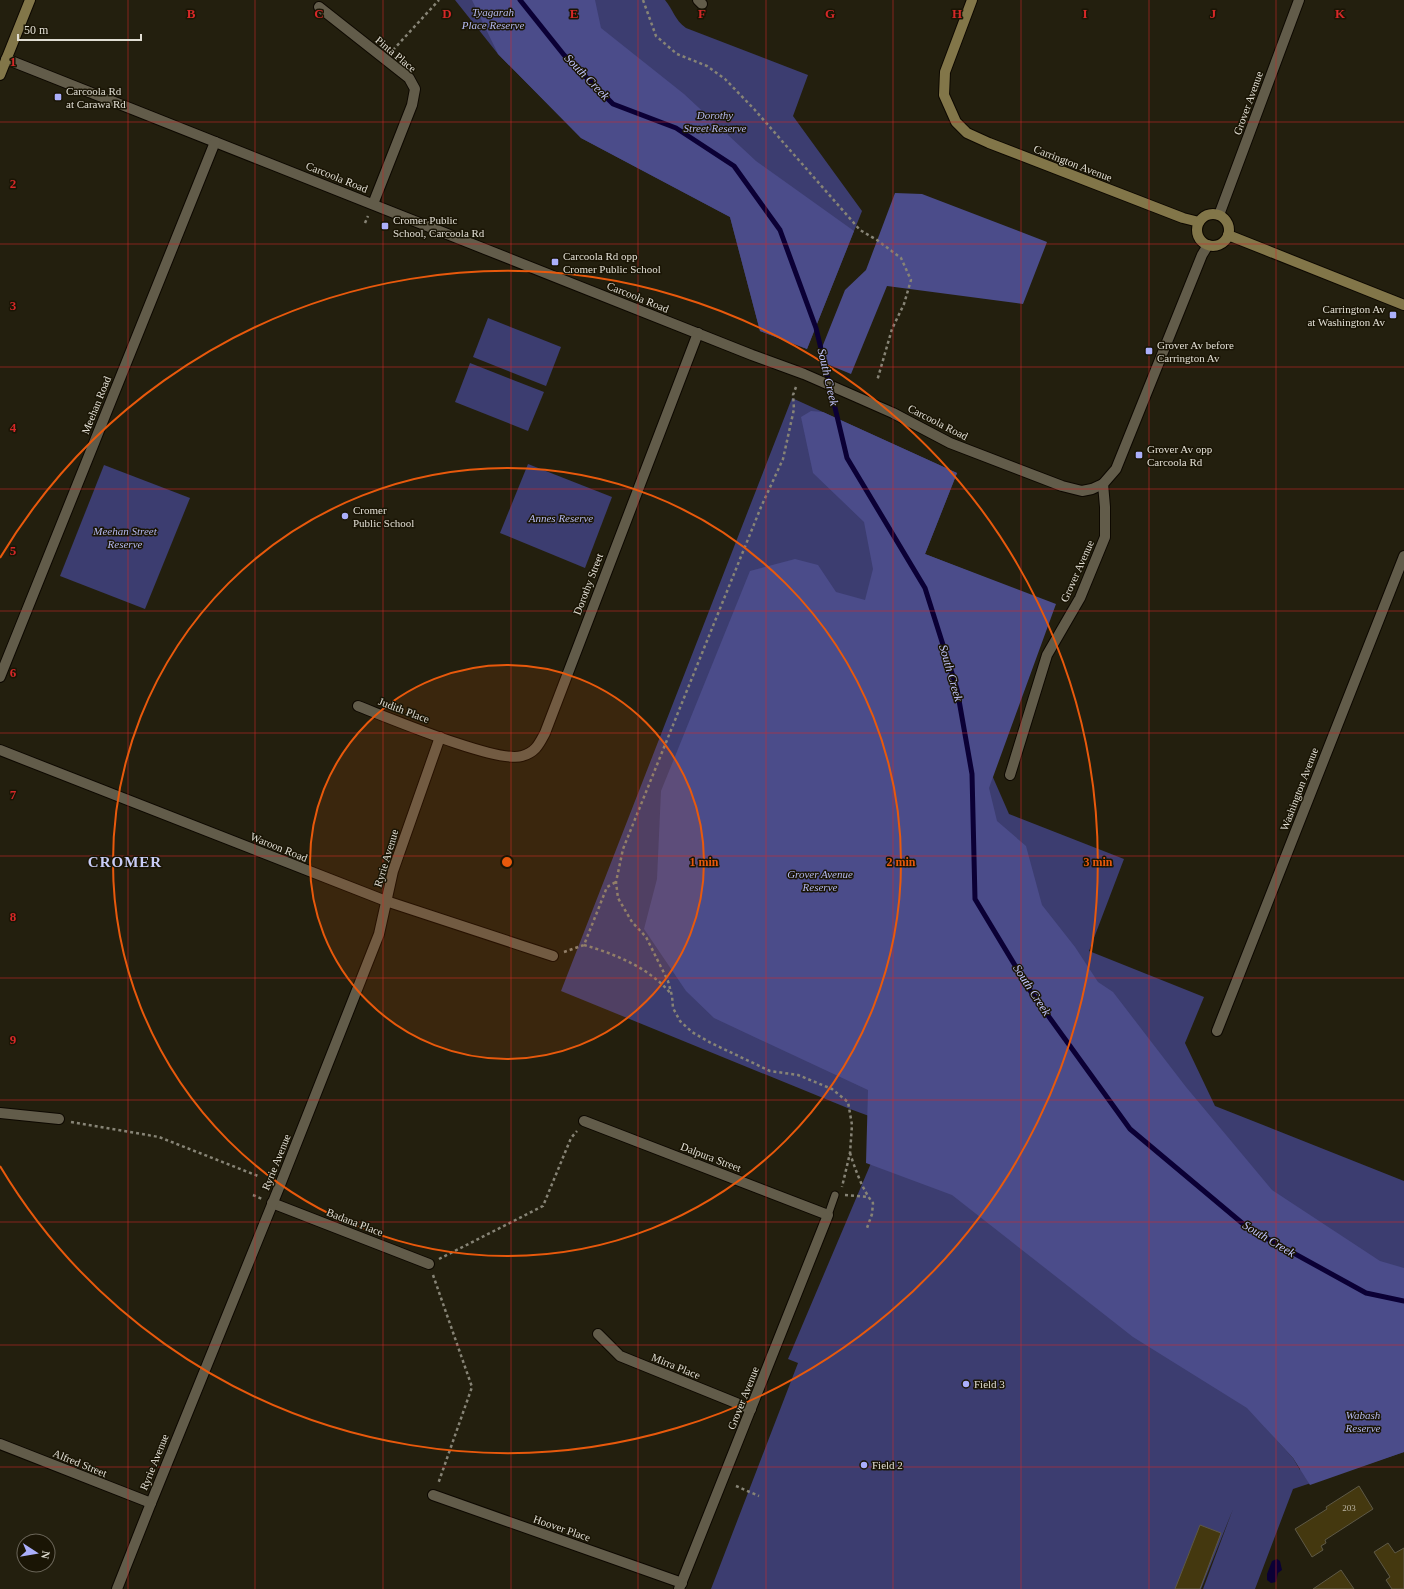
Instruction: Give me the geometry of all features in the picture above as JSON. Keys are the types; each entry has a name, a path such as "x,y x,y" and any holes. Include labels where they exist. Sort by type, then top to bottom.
{"street":[{"path":"0,75 30,0"},
{"name":"Carrington Avenue","path":"972,0 972,5 945,72 944,96 956,122 967,133 1183,218 1199,222"},
{"name":"Grover Avenue","path":"1219,215 1299,0"},
{"name":"Pinta Place","path":"319,7 408,78 415,89 412,105 373,204"},
{"name":"Carcoola Road","path":"6,59 804,374 893,413 950,443 1062,486 1082,491 1092,489 1102,484"},
{"name":"Meehan Road","path":"0,677 215,142"},
{"path":"1210,214 1219,215 1228,226 1228,235 1222,243 1212,246 1208,245 1203,242 1197,233 1199,222 1210,214"},
{"path":"1228,235 1404,305"},
{"path":"1102,484 1110,478 1116,469 1202,254 1208,245"},
{"name":"Dorothy Street","path":"440,737 506,756 522,757 536,749 545,733 698,333"},
{"name":"Grover Avenue","path":"1010,775 1047,655 1080,598 1105,537 1105,507 1102,484"},
{"name":"Washington Avenue","path":"1217,1031 1404,556"},
{"name":"Judith Place","path":"358,706 440,737"},
{"name":"Ryrie Avenue","path":"118,1589 379,934 393,871 440,737"},
{"name":"Waroon Road","path":"0,750 386,901 553,956"},
{"path":"0,1113 59,1119"},
{"name":"Dalpura Street","path":"584,1121 828,1215"},
{"name":"Badana Place","path":"272,1203 429,1264"},
{"name":"Grover Avenue","path":"681,1586 828,1215"},
{"name":"Mirra Place","path":"598,1334 620,1356 751,1409"},
{"name":"Alfred Street","path":"0,1444 151,1503"},
{"name":"Hoover Place","path":"433,1496 681,1586"}],"lane":[{"path":"828,1215 835,1195"}],"path":[{"path":"385,60 439,0"},
{"path":"643,0 656,36 678,54 706,66 725,80 754,109 860,230 877,240 901,258 911,280 904,304 892,328 877,380"},
{"path":"796,387 794,395 794,409 783,459 758,514 623,849 616,882 618,898 632,922 646,937 668,981 672,996 673,1008 680,1021 692,1032 770,1071 798,1075 832,1089 848,1102 852,1125 850,1153 844,1186 835,1195"},
{"path":"584,945 607,887 616,882"},
{"path":"553,956 584,945 597,949 638,966 665,987 672,996"},
{"path":"59,1119 159,1137 258,1176"},
{"path":"433,1496 472,1387 429,1264 543,1206 571,1138 584,1121"},
{"path":"850,1153 868,1197 873,1203 872,1214 867,1228"},
{"path":"835,1195 858,1195 868,1197"},
{"path":"736,1486 760,1496"}],"green space":[{"name":"Dorothy Street Reserve","path":"455,0 665,0 676,18 686,28 808,75 793,116 862,211 807,349 760,331 730,217 581,138 498,54"},
{"name":"Dorothy Street Reserve","path":"472,0 595,0 601,28 684,94 756,161 854,231 807,349 760,331 730,217 581,138 498,54"},
{"path":"895,193 922,194 1047,242 1023,304 887,286 851,374 817,360 845,290 866,270"},
{"path":"488,318 561,347 546,386 473,357"},
{"path":"470,363 544,392 528,431 455,402"},
{"name":"Wabash Reserve","path":"792,398 957,473 925,554 1040,599 981,750 1009,814 1124,859 1089,951 1204,997 1185,1043 1215,1106 1404,1181 1404,1452 1293,1489 1255,1589 1203,1589 1233,1509 1201,1589 711,1589 798,1363 788,1359 888,1123 850,1109 561,991","holes":["1319,1291 1300,1470 1293,1458 1265,1427"]},
{"name":"Grover Avenue Reserve","path":"811,411 823,412 957,473 925,554 1056,604 989,788 997,821 1026,846 1042,905 1075,947 1098,982 1113,992 1186,1087 1272,1190 1380,1261 1404,1268 1404,1452 1310,1485 1293,1458 1247,1408 1133,1337 952,1195 866,1163 868,1090 714,1018 686,991 644,929 657,879 661,791 750,571 795,559 818,565 836,592 865,600 873,569 864,522 813,473 801,417"},
{"name":"Annes Reserve","path":"528,464 612,497 585,568 500,533"},
{"name":"Meehan Street Reserve","path":"104,465 190,498 145,609 60,576"}],"shaded area":[{"path":"1277,1559 1280,1561 1282,1570 1278,1573 1276,1582 1271,1583 1267,1580 1267,1574 1272,1561"}],"building":[{"path":"1359,1486 1373,1509 1325,1540 1326,1543 1321,1546 1323,1550 1312,1557 1295,1529 1327,1509 1326,1507"},
{"path":"1200,1525 1221,1533 1200,1589 1175,1589"},
{"path":"1388,1543 1395,1553 1404,1548 1404,1589 1392,1589 1386,1580 1390,1577 1374,1552"},
{"path":"1341,1570 1354,1589 1313,1589"}],"waterway":[{"name":"South Creek","path":"520,0 564,55 613,104 676,128 734,166 780,230 816,328 847,458 925,588 957,689 972,774 975,899 1031,992 1130,1129 1248,1228 1366,1293 1404,1301"}],"place":[{"name":"Carcoola Rd at Carawa Rd","path":"58,97"},
{"name":"Cromer Public School, Carcoola Rd","path":"385,226"},
{"name":"Carcoola Rd opp Cromer Public School","path":"555,262"},
{"name":"Carrington Av at Washington Av","path":"1393,315"},
{"name":"Grover Av before Carrington Av","path":"1149,351"},
{"name":"Grover Av opp Carcoola Rd","path":"1139,455"},
{"name":"Cromer Public School","path":"345,516"},
{"name":"Field 3","path":"966,1384"},
{"name":"Field 2","path":"864,1465"}],"district":[{"name":"CROMER","path":"125,862"}],"park label":[{"name":"Tyagarah Place Reserve","path":"493,18"}]}
